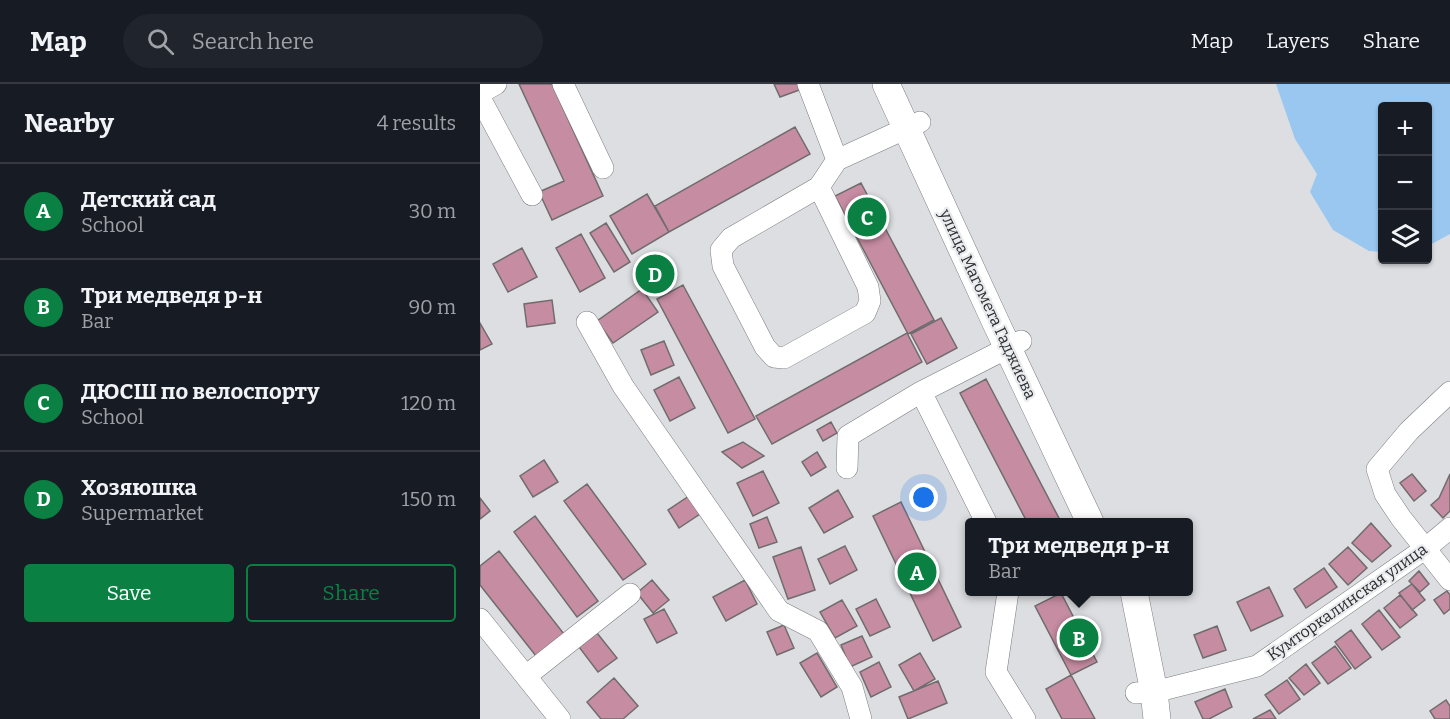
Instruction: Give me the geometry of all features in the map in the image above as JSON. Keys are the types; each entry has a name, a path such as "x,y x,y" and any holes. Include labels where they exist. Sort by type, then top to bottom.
{"main road":[{"name":"улица Магомета Гаджиева","path":"886,84 913,125 1014,344 1088,518"},
{"name":"улица Магомета Гаджиева","path":"903,84 913,125"},
{"name":"улица Магомета Гаджиева","path":"1014,344 1105,518"},
{"path":"1120,596 1143,701 1157,719"},
{"path":"1134,596 1143,701"}],"street":[{"path":"480,93 496,84"},
{"path":"563,84 603,168"},
{"path":"808,84 837,160"},
{"path":"480,98 532,195"},
{"path":"819,187 868,287 870,301 866,313 784,358 774,357 765,347 723,266 721,250 731,238 819,187 837,160 913,125"},
{"path":"587,322 623,386 779,610 818,631 852,687 861,719"},
{"path":"847,468 848,435 921,392 1014,344"},
{"path":"921,392 984,518"},
{"path":"1450,392 1409,431 1377,469 1385,494 1450,580"},
{"name":"Кумторкалинская улица","path":"1143,701 1257,666 1426,548 1450,528"},
{"path":"526,676 630,594"},
{"path":"1007,596 996,672 1024,719"},
{"path":"480,619 560,719"}],"water":[{"path":"1276,84 1450,84 1450,234 1432,244 1432,102 1378,102 1378,252 1369,251 1333,230 1310,192 1317,174 1295,139"}],"building":[{"path":"519,84 552,84 603,196 552,220 539,192 564,181"},
{"path":"774,84 800,84 802,89 780,97"},
{"path":"795,127 810,154 669,232 655,206"},
{"path":"861,183 934,320 908,334 835,196"},
{"path":"647,194 669,232 632,254 610,216"},
{"path":"606,223 630,262 614,272 590,233"},
{"path":"581,234 605,278 580,292 556,248"},
{"path":"522,248 537,277 508,292 493,264"},
{"path":"683,285 755,419 728,433 657,299"},
{"path":"642,289 658,312 613,343 597,321"},
{"path":"552,300 555,323 527,327 524,304"},
{"path":"941,318 957,348 927,364 911,334"},
{"path":"480,323 492,344 480,350"},
{"path":"907,333 922,362 772,444 756,416"},
{"path":"664,341 674,365 651,375 641,350"},
{"path":"679,377 695,408 670,421 654,390"},
{"path":"986,379 1059,518 1025,518 960,393"},
{"path":"831,422 837,433 823,441 817,430"},
{"path":"743,442 764,456 742,468 722,452"},
{"path":"817,452 826,467 811,476 802,462"},
{"path":"544,460 558,482 533,497 520,476"},
{"path":"763,471 779,503 753,516 737,483"},
{"path":"1412,474 1426,491 1414,501 1400,483"},
{"path":"1450,474 1450,511 1443,518 1431,505 1439,498"},
{"path":"587,484 646,564 623,580 564,501"},
{"path":"838,490 853,517 824,533 809,508"},
{"path":"689,496 700,514 679,528 668,510"},
{"path":"480,498 490,511 480,519"},
{"path":"901,502 961,627 933,641 873,516"},
{"path":"535,516 598,601 577,617 514,532"},
{"path":"767,517 777,542 759,548 750,524"},
{"path":"1371,523 1391,546 1372,562 1352,543"},
{"path":"845,546 857,570 830,584 818,559"},
{"path":"801,547 815,590 788,599 773,557"},
{"path":"1348,547 1367,568 1348,585 1329,564"},
{"path":"499,551 564,634 536,656 480,585 480,566"},
{"path":"1324,568 1337,587 1306,608 1294,589"},
{"path":"1419,571 1429,584 1420,592 1409,581"},
{"path":"652,580 669,600 653,613 637,593"},
{"path":"745,580 757,604 726,621 713,597"},
{"path":"1412,584 1425,600 1412,610 1399,593"},
{"path":"1269,587 1283,616 1251,631 1237,602"},
{"path":"1447,591 1450,595 1450,609 1444,614 1434,600"},
{"path":"1400,595 1417,615 1400,628 1384,608"},
{"path":"1055,596 1063,596 1097,662 1071,675 1035,606"},
{"path":"876,599 890,627 870,636 856,609"},
{"path":"842,600 857,626 835,638 820,612"},
{"path":"664,609 677,633 657,643 644,619"},
{"path":"1379,610 1400,637 1382,650 1362,624"},
{"path":"784,625 794,648 777,655 767,632"},
{"path":"1217,626 1226,650 1203,658 1194,635"},
{"path":"1351,630 1371,657 1355,669 1335,642"},
{"path":"597,633 617,658 598,672 579,647"},
{"path":"862,636 872,657 850,667 841,645"},
{"path":"1335,646 1351,668 1328,684 1312,663"},
{"path":"817,653 837,687 821,697 800,663"},
{"path":"920,653 935,679 914,691 899,665"},
{"path":"879,662 891,687 871,697 860,672"},
{"path":"1306,664 1320,683 1304,695 1289,678"},
{"path":"1071,675 1095,719 1062,719 1046,689"},
{"path":"614,678 638,706 623,719 601,719 587,702"},
{"path":"1287,680 1300,699 1279,714 1265,695"},
{"path":"938,681 947,703 908,719 899,697"},
{"path":"1225,689 1232,707 1209,719 1203,719 1195,702"},
{"path":"1446,700 1450,706 1450,719 1435,719 1430,711"},
{"path":"1270,710 1276,719 1253,719"}],"place":[{"name":"ДЮСШ по велоспорту","path":"867,217"},
{"name":"Хозяюшка","path":"655,274"},
{"name":"Детский сад","path":"917,572"},
{"name":"Три медведя р-н","path":"1079,638"}]}
